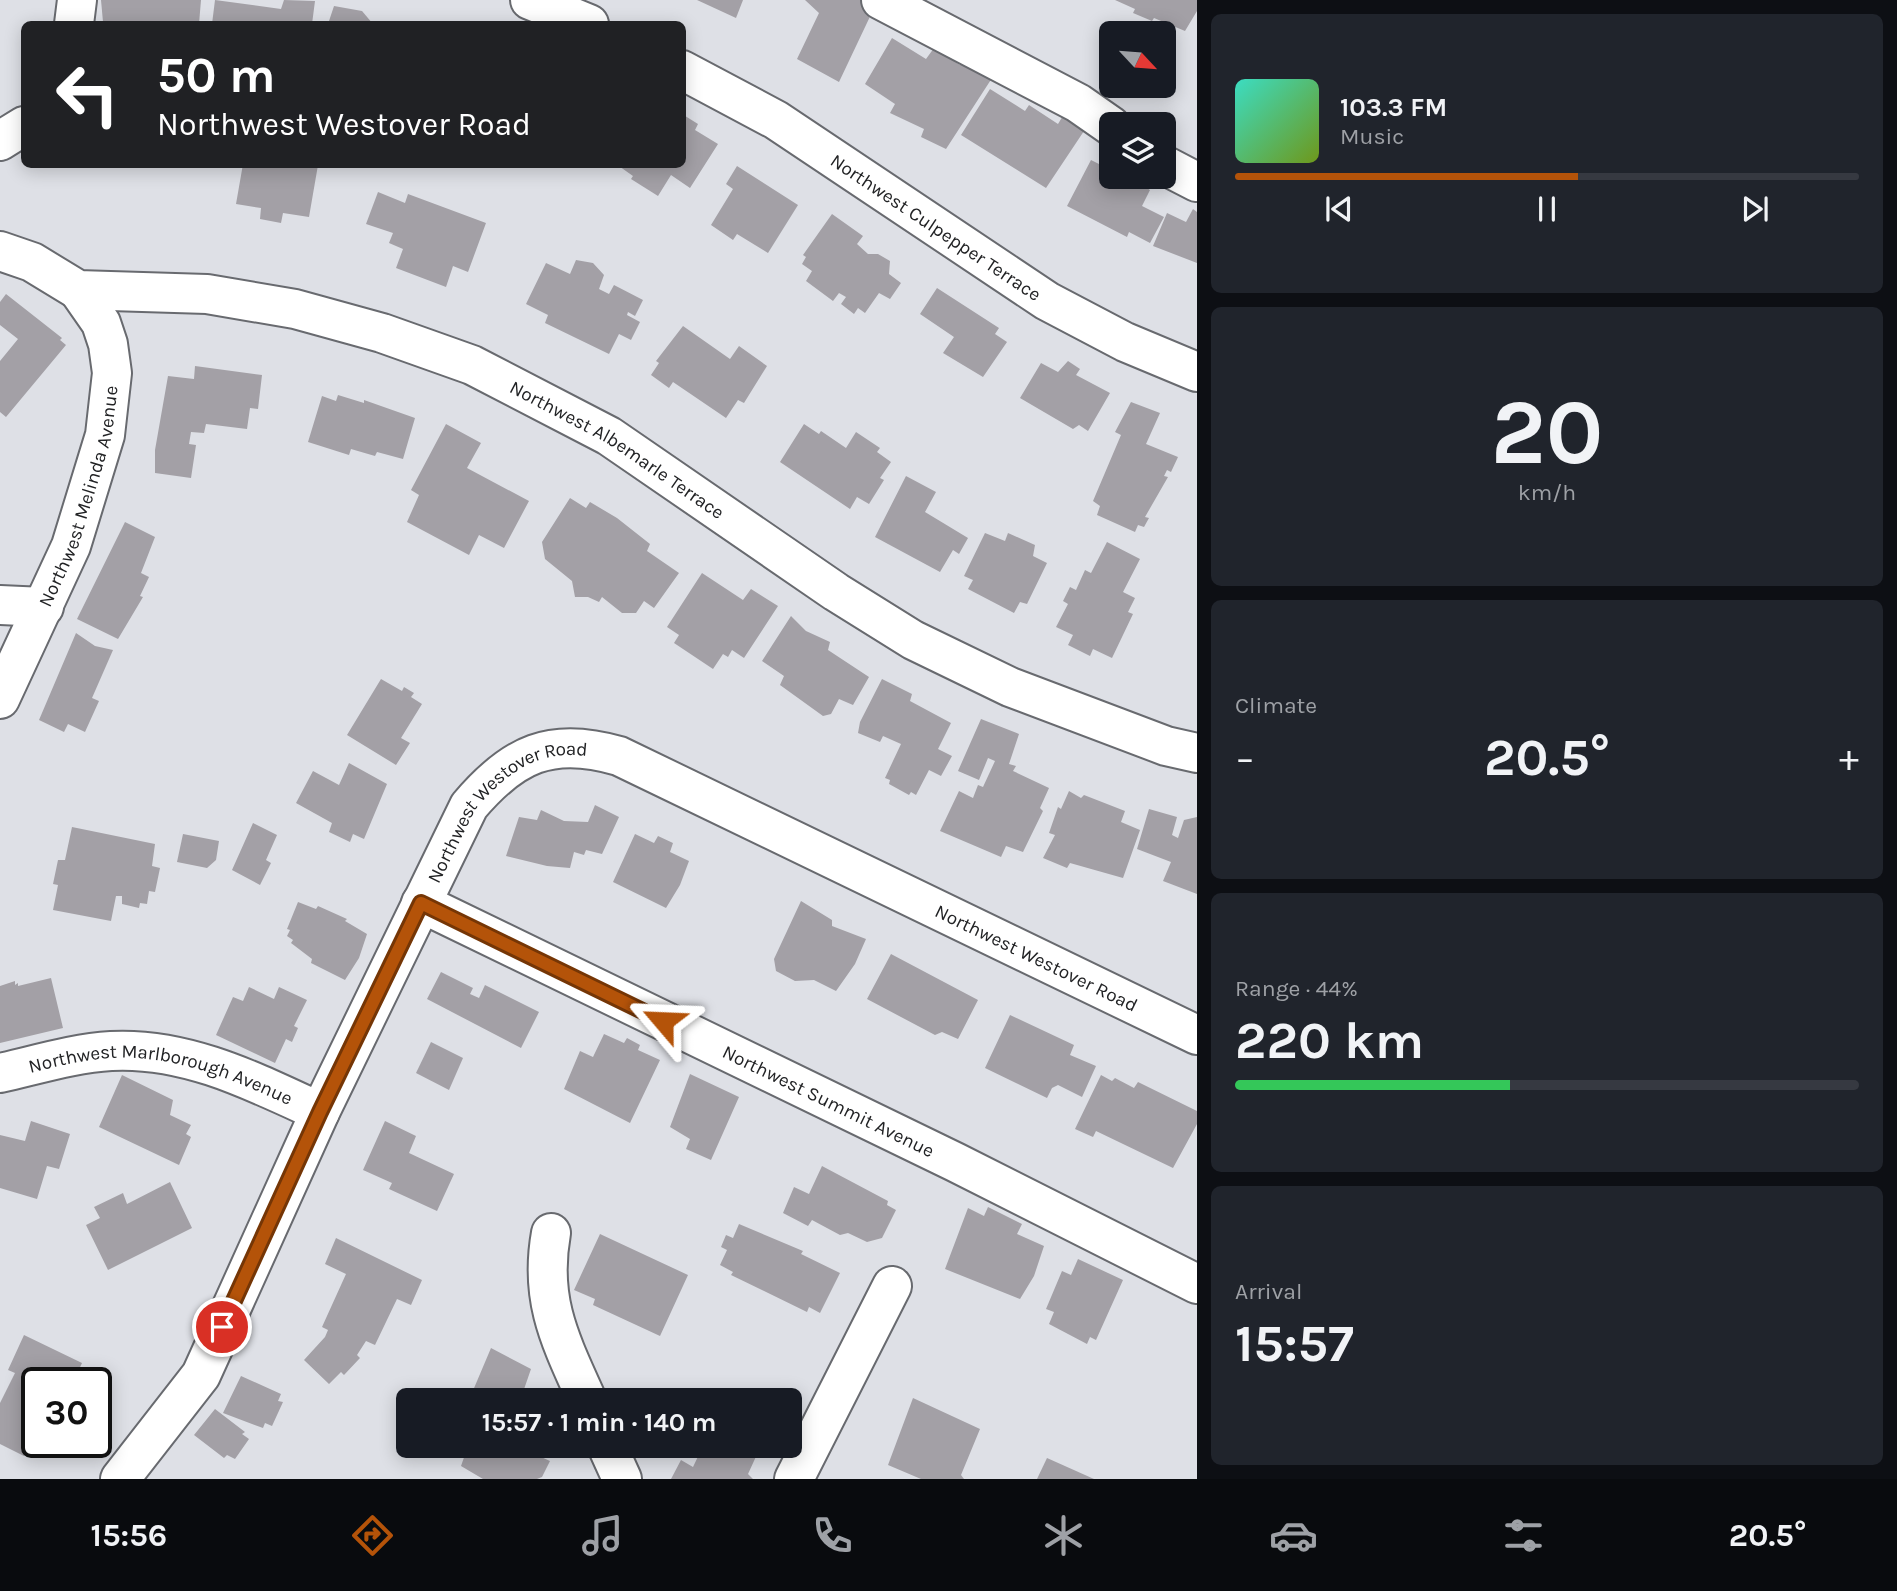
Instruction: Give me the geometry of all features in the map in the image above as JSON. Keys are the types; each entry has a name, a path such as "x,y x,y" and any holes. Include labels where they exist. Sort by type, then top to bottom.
{"street":[{"path":"74,21 77,0"},
{"path":"530,0 582,21"},
{"path":"881,0 1078,103 1099,117"},
{"name":"Northwest Culpepper Terrace","path":"686,71 776,120 1047,301 1125,342 1197,372"},
{"path":"0,141 21,128"},
{"path":"1176,171 1197,182"},
{"name":"Northwest Albemarle Terrace","path":"0,251 32,262 78,290 207,294 295,309 382,333 472,365 609,436 836,592 913,640 1010,687 1166,746 1197,753"},
{"name":"Northwest Melinda Avenue","path":"0,699 71,546 105,435 112,373 108,344 101,323 78,290"},
{"path":"0,605 44,607"},
{"name":"Northwest Westover Road","path":"120,1479 201,1375 320,1112 469,806 502,771 543,751 570,746 596,749 619,756 1197,1035"},
{"name":"Northwest Summit Avenue","path":"421,903 942,1156 1197,1284"},
{"name":"Northwest Marlborough Avenue","path":"0,1073 109,1051 163,1053 216,1067 320,1112"},
{"path":"551,1233 545,1264 547,1292 555,1330 582,1388"},
{"path":"793,1479 892,1286"},
{"path":"612,1458 622,1479"}],"building":[{"path":"101,0 201,0 199,21 103,21"},
{"path":"215,0 281,9 284,0 315,1 312,21 212,21"},
{"path":"697,0 743,0 736,18"},
{"path":"805,0 864,0 875,6 839,82 797,59 819,13"},
{"path":"1115,0 1197,0 1197,11 1185,31 1176,27 1176,21 1154,18 1152,21 1133,13 1135,9"},
{"path":"334,6 362,11 370,21 329,21"},
{"path":"892,38 926,59 934,48 960,65 964,58 994,75 946,149 921,137 924,129 890,113 895,104 865,84"},
{"path":"990,89 1025,111 1029,105 1058,124 1064,114 1086,128 1046,188 961,135"},
{"path":"686,116 698,124 695,130 718,144 690,188 671,175 658,196 631,179 633,176 622,168 686,168"},
{"path":"1091,160 1099,164 1099,189 1148,189 1142,206 1164,217 1150,243 1129,232 1127,237 1067,206"},
{"path":"737,166 798,205 768,253 737,234 733,240 711,225 733,189 726,184"},
{"path":"242,168 317,168 309,217 283,213 281,223 260,219 261,208 236,204"},
{"path":"378,192 405,203 408,194 486,223 468,272 453,266 446,287 396,268 403,249 389,243 393,233 366,224"},
{"path":"1193,209 1197,212 1197,263 1153,246 1167,213 1186,222"},
{"path":"832,214 863,236 857,244 868,254 878,254 890,261 889,274 901,283 890,299 879,293 865,313 858,308 854,314 841,304 846,297 839,293 833,301 806,281 812,271 802,264 806,257 803,255"},
{"path":"576,260 593,263 604,275 599,289 609,294 614,285 643,300 635,316 628,312 627,315 640,322 631,340 619,334 609,354 545,323 548,315 526,304 546,263 570,274"},
{"path":"937,288 999,328 995,334 1007,342 983,377 943,353 954,337 920,314"},
{"path":"6,294 62,338 60,340 66,345 6,417 0,412 0,361 18,339 0,325 0,302"},
{"path":"683,326 730,359 739,346 767,366 744,403 738,400 726,418 673,382 669,388 651,375 659,363 656,361"},
{"path":"1068,361 1080,369 1076,375 1110,393 1088,431 1079,425 1073,429 1020,398 1041,363 1058,372"},
{"path":"195,366 262,375 258,409 250,408 247,429 206,424 204,433 191,432 189,444 196,445 191,478 155,473 155,450 168,376 194,379"},
{"path":"338,395 364,403 364,400 415,418 403,459 377,452 375,456 351,449 349,455 308,442 322,396 336,401"},
{"path":"1131,402 1160,413 1146,444 1178,457 1171,472 1167,470 1164,476 1168,477 1145,517 1149,518 1144,527 1138,525 1135,532 1097,515 1100,506 1093,501 1121,435 1115,432"},
{"path":"446,424 481,443 467,468 529,501 504,548 479,535 469,555 407,522 419,495 411,490"},
{"path":"804,424 819,434 821,431 846,448 856,432 880,448 877,452 891,462 880,478 884,480 869,504 857,497 850,509 780,462"},
{"path":"906,476 936,492 925,512 968,538 959,554 953,550 940,572 875,537"},
{"path":"570,498 586,508 590,502 617,518 650,544 647,551 679,573 654,608 644,601 636,613 622,613 602,597 599,602 588,597 575,597 572,581 545,559 542,542"},
{"path":"125,522 155,537 141,573 149,577 140,596 143,597 118,639 77,619"},
{"path":"985,533 1005,541 1008,533 1035,545 1033,556 1047,563 1027,604 1020,602 1014,613 968,589 973,580 964,576"},
{"path":"1107,542 1140,559 1123,592 1135,598 1128,612 1133,614 1112,658 1093,649 1090,656 1068,645 1073,635 1056,627 1068,604 1063,601 1070,587 1076,590 1085,570 1091,573"},
{"path":"702,573 743,600 751,589 778,606 744,658 732,650 728,657 723,654 713,669 674,643 679,635 667,627"},
{"path":"791,616 806,631 830,642 828,650 869,677 853,705 839,699 831,714 823,716 780,685 784,676 762,661"},
{"path":"76,633 95,646 113,650 92,698 99,701 85,732 68,724 64,732 39,720"},
{"path":"381,679 402,691 404,687 414,693 411,697 422,704 401,738 410,743 396,765 347,735"},
{"path":"882,679 912,694 910,701 951,723 938,749 952,756 941,776 929,770 916,795 911,792 909,795 889,784 890,780 885,778 901,744 883,736 880,742 858,733 860,722"},
{"path":"981,719 1019,734 1009,764 1016,766 1013,771 1049,788 1040,808 1043,811 1023,852 1006,846 1001,857 940,831 959,791 973,798 978,785 983,787 995,761 988,758 979,780 958,771"},
{"path":"349,763 387,784 364,839 353,834 350,842 329,832 332,823 296,803 313,771 339,785"},
{"path":"1069,791 1081,798 1084,795 1125,811 1121,822 1140,830 1123,878 1070,863 1067,868 1043,858 1055,835 1049,833 1058,807 1061,809"},
{"path":"595,805 619,817 602,854 586,850 584,855 574,852 570,868 547,866 506,856 519,817 537,820 541,810 564,821 588,822"},
{"path":"1149,809 1177,817 1172,835 1178,838 1184,820 1197,817 1197,894 1163,881 1171,862 1137,849"},
{"path":"253,823 277,835 266,860 271,863 260,885 232,870"},
{"path":"72,827 155,844 152,866 160,868 155,892 149,891 147,904 140,903 139,908 122,904 122,896 116,896 111,921 53,910 58,885 53,884 58,860 65,860"},
{"path":"183,834 219,841 216,860 207,868 177,862"},
{"path":"635,834 654,843 658,836 673,843 670,852 689,861 680,885 666,908 613,882"},
{"path":"801,901 832,920 832,926 866,939 855,964 836,991 814,980 795,981 776,971 774,959"},
{"path":"298,902 316,909 318,906 347,919 345,921 367,934 359,958 345,980 311,963 312,959 291,943 293,940 287,936 290,930 287,929"},
{"path":"891,954 978,1000 958,1039 942,1032 935,1035 867,999"},
{"path":"441,972 473,988 470,994 479,998 485,985 539,1012 521,1048 427,999"},
{"path":"51,978 63,1028 0,1043 0,986 15,981 18,986"},
{"path":"249,987 274,999 279,987 307,1000 294,1026 298,1028 292,1042 286,1039 275,1063 216,1035 233,997 243,1001"},
{"path":"1010,1015 1074,1045 1070,1055 1096,1066 1082,1097 1058,1085 1052,1088 1047,1098 985,1068"},
{"path":"604,1034 624,1043 627,1038 640,1045 638,1050 660,1060 630,1123 564,1089 580,1051 593,1057"},
{"path":"431,1042 463,1058 449,1090 416,1073"},
{"path":"690,1074 739,1097 711,1160 686,1149 690,1139 670,1127"},
{"path":"122,1075 173,1100 170,1115 191,1125 186,1134 191,1137 179,1165 99,1127"},
{"path":"1101,1075 1112,1081 1115,1078 1134,1088 1138,1082 1197,1111 1197,1124 1173,1168 1096,1131 1093,1137 1075,1129"},
{"path":"31,1121 70,1134 59,1169 47,1166 37,1199 0,1188 0,1135 25,1141"},
{"path":"385,1121 416,1136 409,1153 454,1174 437,1211 389,1189 392,1183 363,1170"},
{"path":"822,1166 888,1201 887,1205 896,1210 882,1238 867,1242 848,1233 840,1235 812,1220 808,1226 783,1213 794,1187 809,1194"},
{"path":"170,1182 192,1228 108,1270 86,1225 100,1218 94,1207 123,1193 127,1204"},
{"path":"988,1207 1022,1224 1017,1234 1044,1246 1034,1276 1020,1299 945,1269 968,1208 984,1216"},
{"path":"739,1224 803,1251 801,1254 840,1273 820,1313 809,1307 807,1312 731,1275 733,1272 720,1265 727,1250 721,1247 726,1235 733,1238"},
{"path":"600,1234 688,1275 660,1336 593,1305 595,1299 574,1290"},
{"path":"336,1238 422,1280 411,1305 397,1299 375,1345 366,1341 357,1355 360,1358 344,1375 341,1372 329,1384 304,1360 325,1337 328,1330 322,1327 346,1274 325,1264"},
{"path":"1078,1259 1123,1280 1096,1340 1090,1337 1087,1344 1049,1324 1054,1312 1046,1309 1062,1271 1071,1275"},
{"path":"24,1335 82,1363 80,1367 21,1367 21,1454 0,1444 0,1403 15,1373 8,1370"},
{"path":"491,1348 531,1369 524,1388 474,1388"},
{"path":"241,1376 281,1394 278,1401 283,1402 272,1426 265,1423 263,1428 223,1413"},
{"path":"913,1398 980,1429 961,1475 964,1479 921,1479 888,1465"},
{"path":"215,1409 245,1432 242,1434 249,1439 235,1459 227,1455 224,1458 194,1435"},
{"path":"464,1458 543,1458 550,1461 542,1477 537,1479 483,1479 461,1466"},
{"path":"697,1458 755,1458 748,1474 753,1479 671,1479 681,1460 693,1467"},
{"path":"1047,1458 1094,1479 1037,1479"}],"route":[{"path":"222,1327 320,1112 421,903 663,1021"}]}
